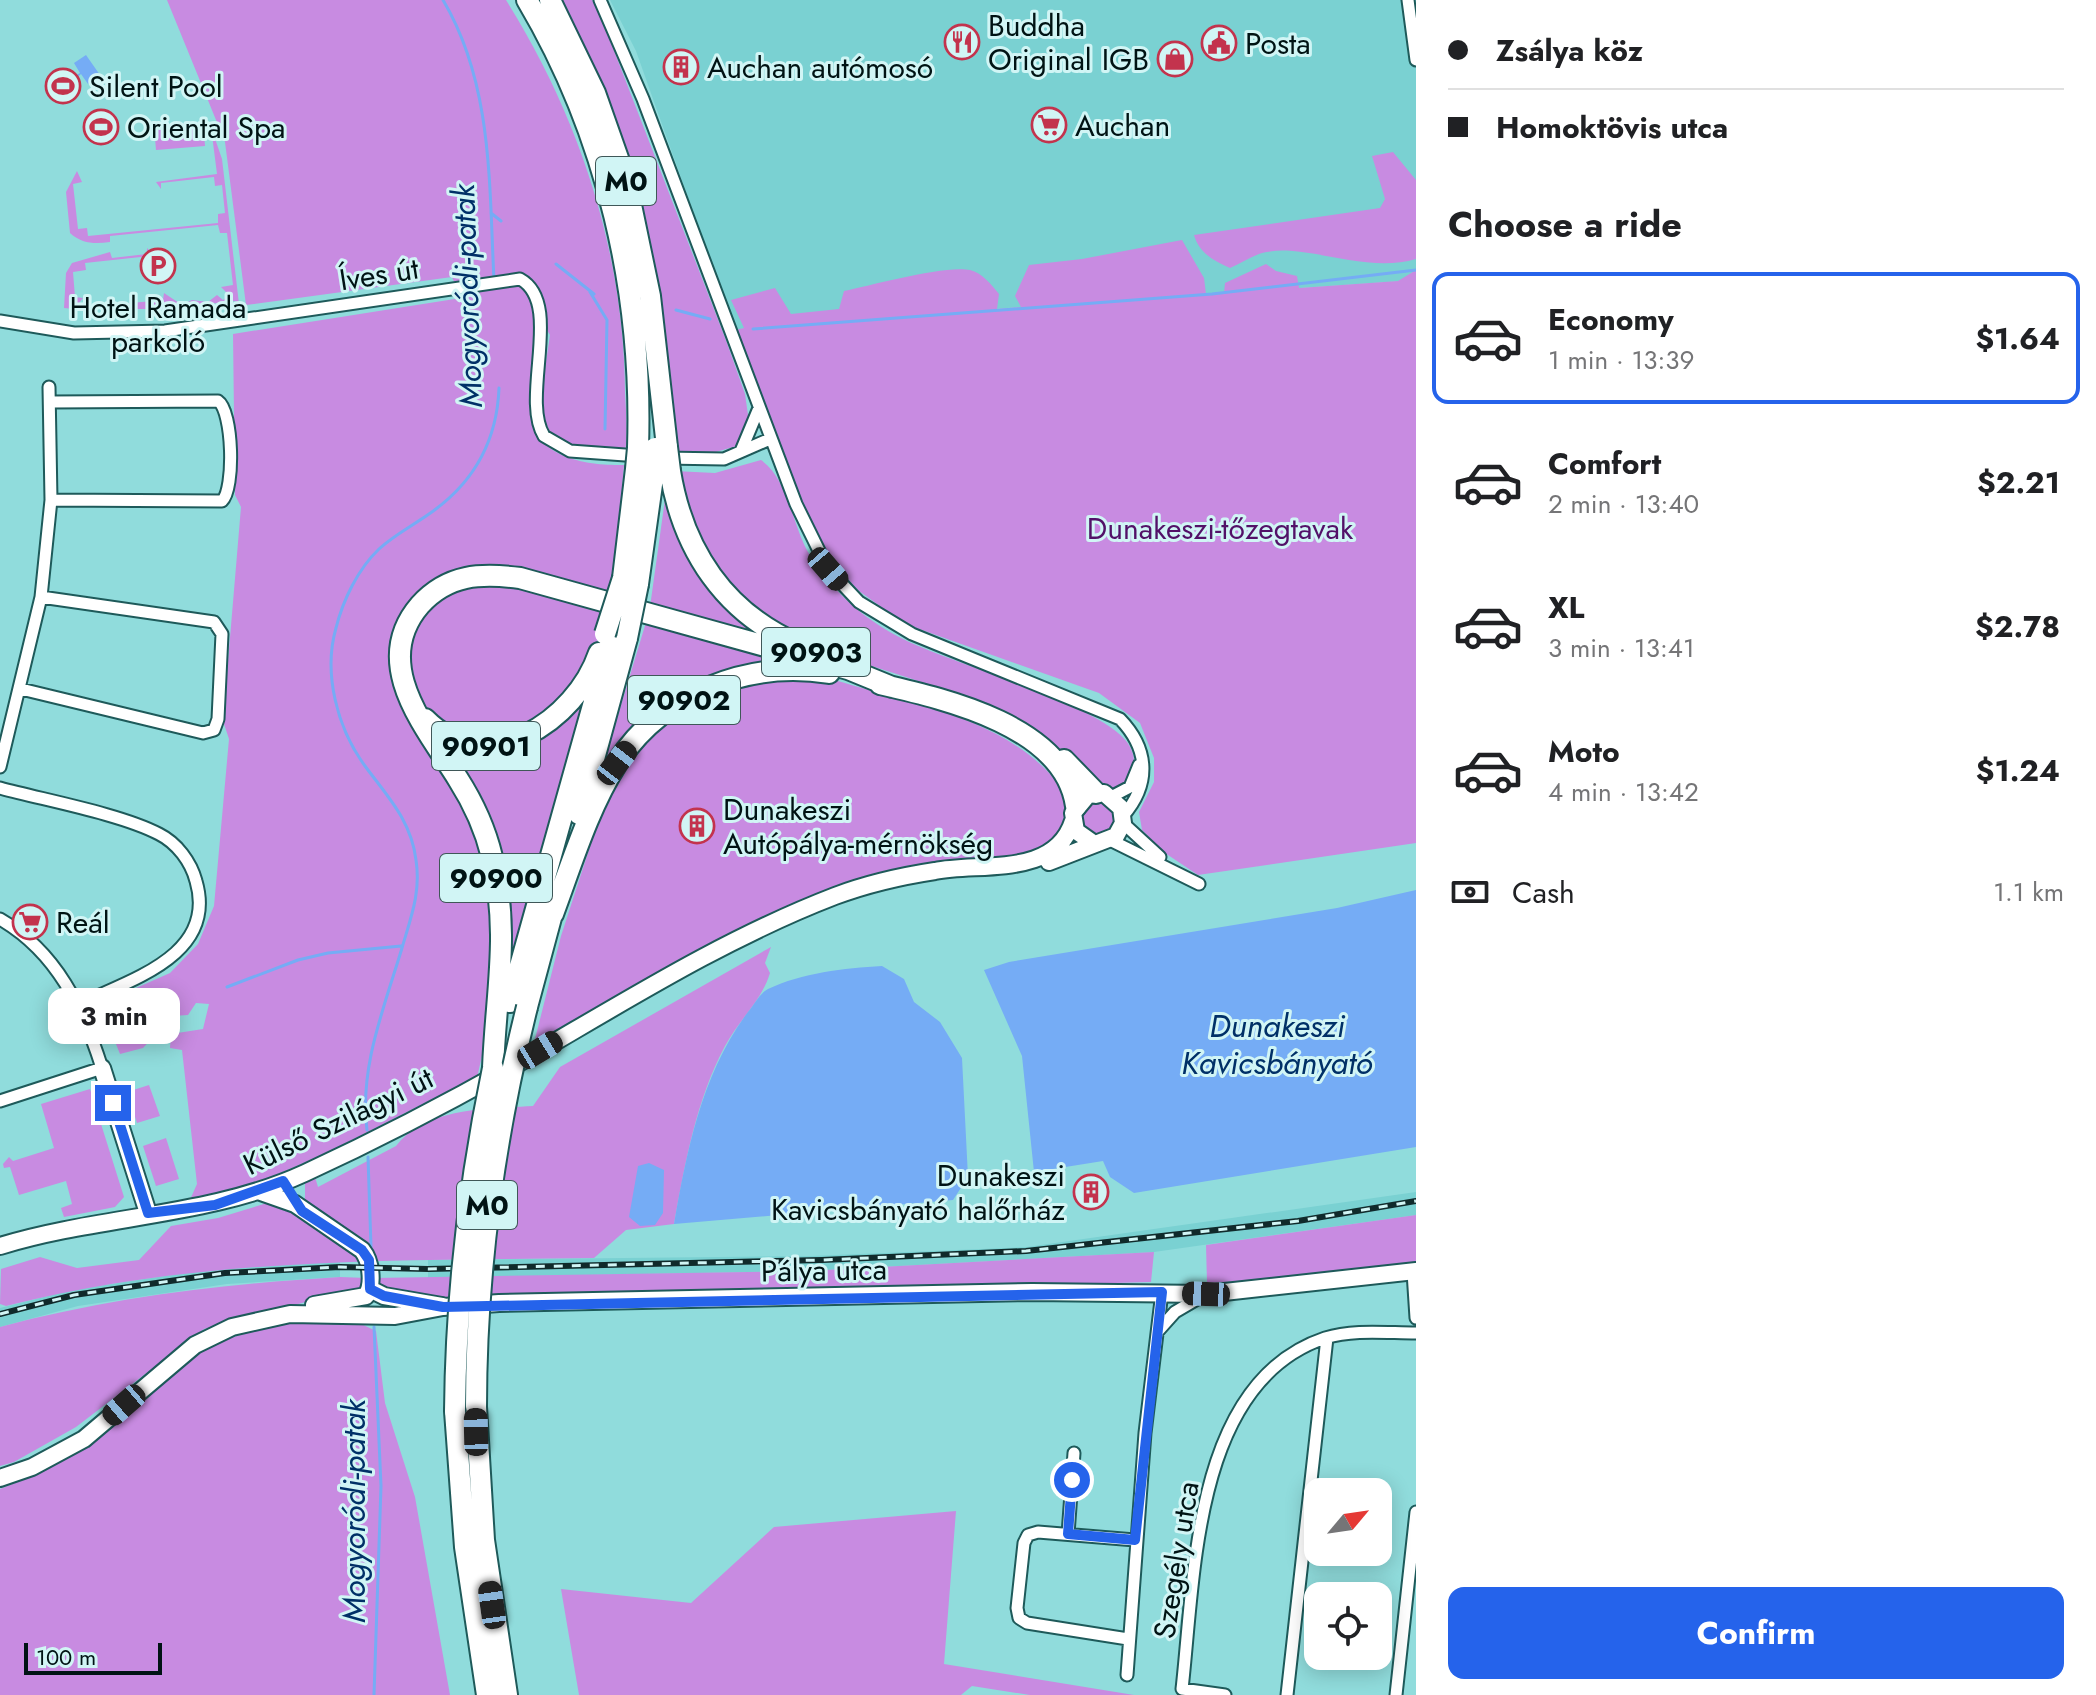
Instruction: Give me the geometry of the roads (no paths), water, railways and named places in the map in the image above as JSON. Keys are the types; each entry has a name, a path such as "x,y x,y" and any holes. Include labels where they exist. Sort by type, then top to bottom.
{"highway":[{"name":"M0","path":"527,0 579,105 608,189 622,247 649,458"},
{"name":"M0","path":"550,0 595,93 626,181 650,296 658,374 631,581"},
{"name":"90903","path":"649,458 677,507 692,548 729,599 770,631 890,681"},
{"path":"403,681 401,656 412,616 439,588 461,577 486,575 520,578 890,681 971,708 1012,727 1048,754 1065,773 1074,814"},
{"name":"90901","path":"403,681 415,706 437,730 472,745 499,745 529,734 564,709 581,690 615,636 631,581"},
{"name":"M0","path":"507,1695 466,1409 487,1205 505,1099 511,1010 553,914 615,636"},
{"name":"M0","path":"487,1695 465,1547 463,1240 474,1158 493,1068 615,636"},
{"name":"90902","path":"553,914 585,827 617,763 650,725 669,709 718,683 771,671 819,672 890,681"},
{"name":"90900","path":"403,681 414,714 458,779 486,833 502,924 511,1010"},
{"path":"890,681 964,697 991,710 1048,745 1103,795"}],"street":[{"path":"600,0 639,88 770,439 815,548 828,569 859,602 912,634 1120,719 1137,740 1143,782 1110,840"},
{"path":"1408,0 1416,60"},
{"name":"Íves út","path":"0,321 74,333 141,333 509,278 527,283 540,324 542,352 534,408 544,436 570,451 649,458"},
{"path":"0,767 41,597 51,500 49,387"},
{"path":"51,402 218,401 228,413 230,452 229,492 222,501 215,503 51,500"},
{"path":"741,451 759,407"},
{"path":"649,458 714,460 770,439"},
{"path":"21,689 203,733 214,730 218,719 222,634 219,625 41,597"},
{"path":"893,880 937,870 1037,859 1059,847 1074,814 1103,795 1130,787 1141,756"},
{"path":"0,788 148,828 175,845 192,869 199,897 198,915 192,933 181,949 156,969 78,1005"},
{"path":"1103,795 1123,819 1185,878"},
{"path":"1074,814 1076,831 1093,843"},
{"path":"893,880 1016,872 1093,843 1110,840 1199,884"},
{"name":"Külső Szilágyi út","path":"0,1246 148,1213 215,1205 303,1174 465,1091 708,954 821,901 893,880"},
{"path":"0,919 38,947 78,1005 102,1068 148,1213"},
{"path":"0,1101 102,1068"},
{"path":"300,1210 303,1174"},
{"path":"283,1181 300,1210"},
{"path":"0,1478 32,1467 84,1439 195,1345 232,1327 290,1314 310,1306 366,1296 370,1289 366,1255 300,1210 258,1191"},
{"path":"1414,1271 1416,1318"},
{"name":"Pálya utca","path":"443,1307 1162,1292 1206,1294 1414,1271"},
{"path":"370,1289 384,1296 443,1307"},
{"path":"1127,1675 1135,1540 1158,1331 1166,1314 1162,1292"},
{"name":"Pálya utca","path":"1166,1314 1206,1294"},
{"path":"290,1314 387,1316 443,1307"},
{"name":"Szegély utca","path":"1225,1695 1182,1689 1203,1508 1220,1454 1249,1392 1265,1373 1293,1352 1327,1338 1356,1332 1416,1333"},
{"path":"1287,1695 1327,1338"},
{"path":"1068,1534 1074,1453"},
{"path":"1396,1695 1411,1604 1416,1512"},
{"path":"1128,1639 1027,1623 1019,1618 1021,1569 1028,1535 1038,1532 1135,1540"}],"water":[{"name":"Silent Pool","path":"86,55 100,75 88,84 81,74 75,79 78,88 72,100 63,103 53,100 48,88 50,80 62,73 73,77 80,73 74,63"},
{"name":"Dunakeszi Kavicsbányató","path":"1416,890 1416,1147 1134,1193 1110,1177 1103,1161 1034,1172 1022,1056 984,970 1009,962 1337,908"},
{"path":"882,966 904,979 914,1002 940,1022 962,1058 968,1177 953,1200 674,1224 691,1140 708,1086 732,1036 760,996 768,989 809,975"},
{"path":"649,1163 664,1170 663,1213 655,1225 640,1226 629,1217 638,1166"}],"waterway":[{"name":"Mogyoródi-patak","path":"443,0 459,32 480,100 489,172 494,280"},
{"path":"491,213 501,221"},
{"path":"556,264 594,294"},
{"path":"753,329 1212,294 1416,270"},
{"path":"590,292 607,320 605,429"},
{"path":"676,310 710,319"},
{"name":"Mogyoródi-patak","path":"367,1130 365,1107 370,1061 412,915 417,872 409,833 389,798 355,751 340,718 332,681 332,645 347,596 371,557 391,539 445,502 459,489 480,460 494,426 499,388"},
{"path":"227,987 298,960 328,953 401,946"},
{"name":"Mogyoródi-patak","path":"368,1157 371,1247"},
{"name":"Mogyoródi-patak","path":"374,1327 381,1486 374,1695"}],"railway":[{"path":"0,1314 74,1295 225,1273 340,1267 428,1269 822,1260 1026,1251 1298,1221 1416,1201"}],"place":[{"name":"Buddha Original","path":"962,42"},
{"name":"Posta","path":"1219,43"},
{"name":"IGB","path":"1175,59"},
{"name":"Auchan autómosó","path":"681,67"},
{"name":"Silent Pool","path":"63,86"},
{"name":"Auchan","path":"1049,125"},
{"name":"Oriental Spa","path":"101,127"},
{"name":"Hotel Ramada parkoló","path":"158,266"},
{"name":"Dunakeszi Autópálya-mérnökség","path":"697,826"},
{"name":"Reál","path":"30,922"},
{"name":"Dunakeszi Kavicsbányató halőrház","path":"1091,1192"}],"park label":[{"name":"Dunakeszi-tőzegtavak","path":"1220,528"}]}
